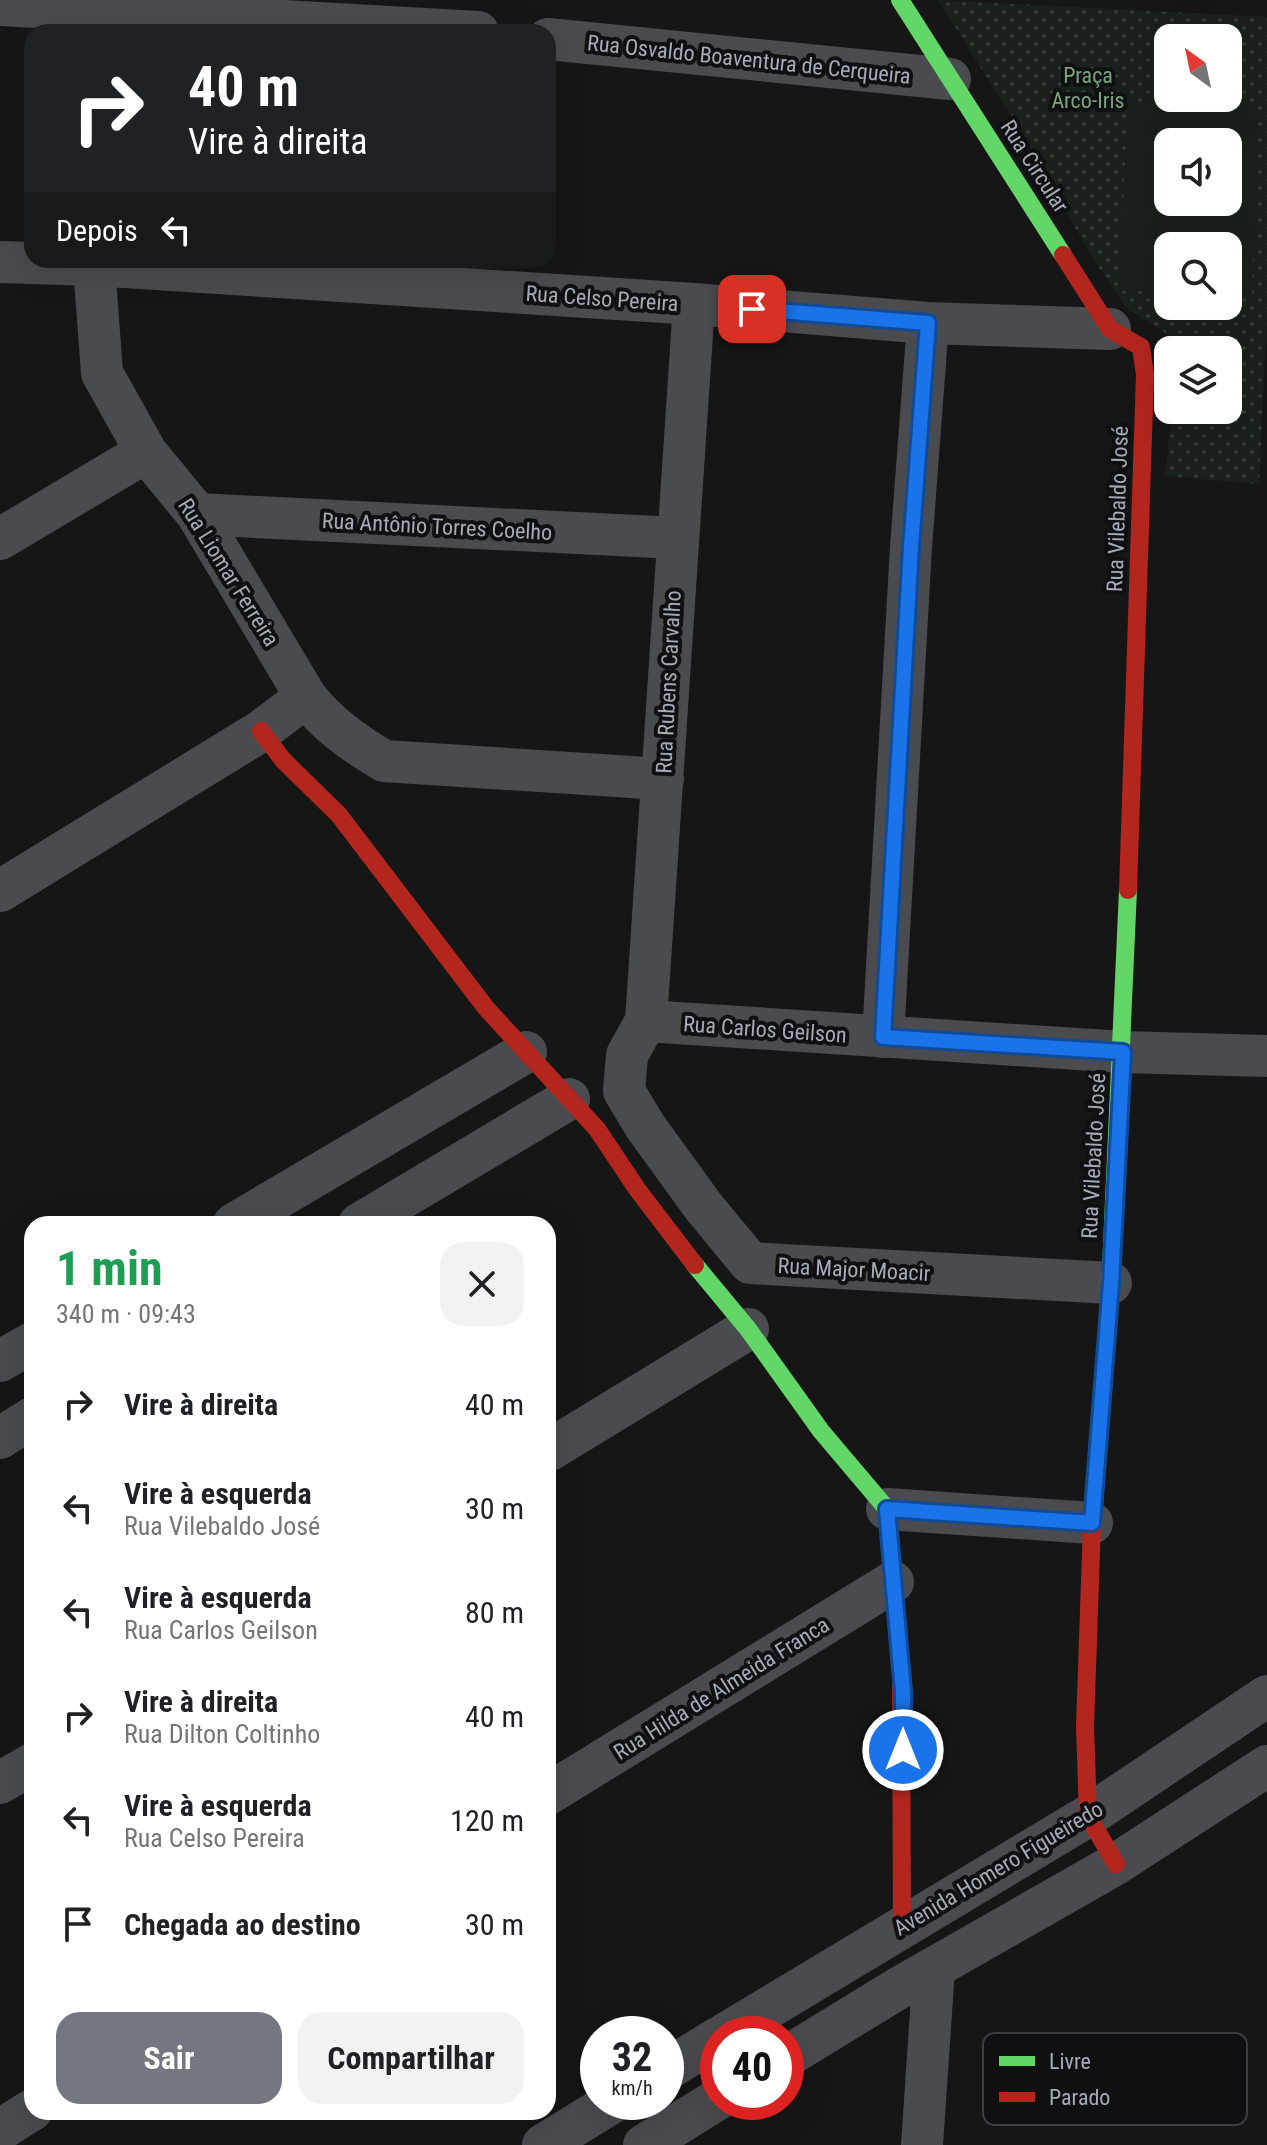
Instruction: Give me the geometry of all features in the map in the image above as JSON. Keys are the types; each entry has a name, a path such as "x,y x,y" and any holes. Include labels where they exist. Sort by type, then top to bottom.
{"street":[{"name":"Rua Circular","path":"900,0 1125,338"},
{"path":"0,5 336,24"},
{"name":"Rua Osvaldo Boaventura de Cerqueira","path":"556,40 950,79"},
{"name":"Rua Celso Pereira","path":"0,262 24,263"},
{"name":"Rua Liomar Ferreira","path":"94,268 102,373 146,452 197,514 321,717 384,761 663,779"},
{"name":"Rua Celso Pereira","path":"140,268 694,304 1125,338"},
{"name":"Rua Rubens Carvalho","path":"636,1038 663,779 676,538 694,304"},
{"path":"883,1037 911,547 928,323"},
{"name":"Rua Vilebaldo José","path":"1116,1864 1088,1816 1085,1726 1092,1523 1111,1283 1123,1052 1145,375 1125,338"},
{"path":"0,539 146,452"},
{"name":"Rua Antônio Torres Coelho","path":"197,514 676,538"},
{"path":"0,891 261,731 306,697"},
{"path":"261,731 283,760 339,815 486,1008 597,1129 637,1189 748,1329 821,1431 887,1509 903,1692 902,1926"},
{"name":"Rua Carlos Geilson","path":"636,1038 883,1037 1123,1052 1267,1056"},
{"name":"Rua Major Moacir","path":"636,1038 624,1091 645,1126 703,1206 750,1263 1111,1283"},
{"path":"248,1216 526,1052"},
{"path":"372,1216 569,1099"},
{"path":"556,1446 748,1329"},
{"path":"0,1361 24,1348"},
{"path":"0,1438 24,1423"},
{"path":"887,1509 1092,1523"},
{"name":"Rua Hilda de Almeida Franca","path":"556,1789 893,1582"},
{"name":"Avenida Homero Figueiredo","path":"754,2016 1088,1816 1267,1696"},
{"path":"804,2046 1116,1864 1267,1766"},
{"path":"0,1783 24,1769"},
{"path":"922,2145 934,1968"},
{"path":"644,2145 700,2110"},
{"path":"0,2130 24,2115"},
{"path":"543,2145 584,2120"}],"green space":[{"name":"Praça Arco-Iris","path":"938,0 1267,17 1267,315 1259,484 1165,476 1171,424 1242,424 1242,336 1170,336 1127,309 1092,257 1017,125"},
{"path":"1128,102 1154,103 1154,112 1242,112 1242,106 1258,106 1252,294 1242,294 1242,232 1154,232 1154,292 1119,291"}],"traffic: fast":[{"path":"900,0 1063,255"},
{"path":"1110,1291 1128,890"},
{"path":"695,1265 748,1329 821,1431 887,1509 901,1670"}],"traffic: jam":[{"path":"1063,255 1110,329 1141,347 1145,375 1128,890"},
{"path":"261,731 283,760 339,815 486,1008 597,1129 637,1189 695,1265"},
{"path":"1110,1291 1092,1523 1085,1726 1088,1816 1116,1864"},
{"path":"901,1670 902,1926"}],"route":[{"path":"752,309 928,323 911,547 883,1037 1123,1052 1111,1283 1092,1523 887,1509 903,1692 903,1750"}]}
